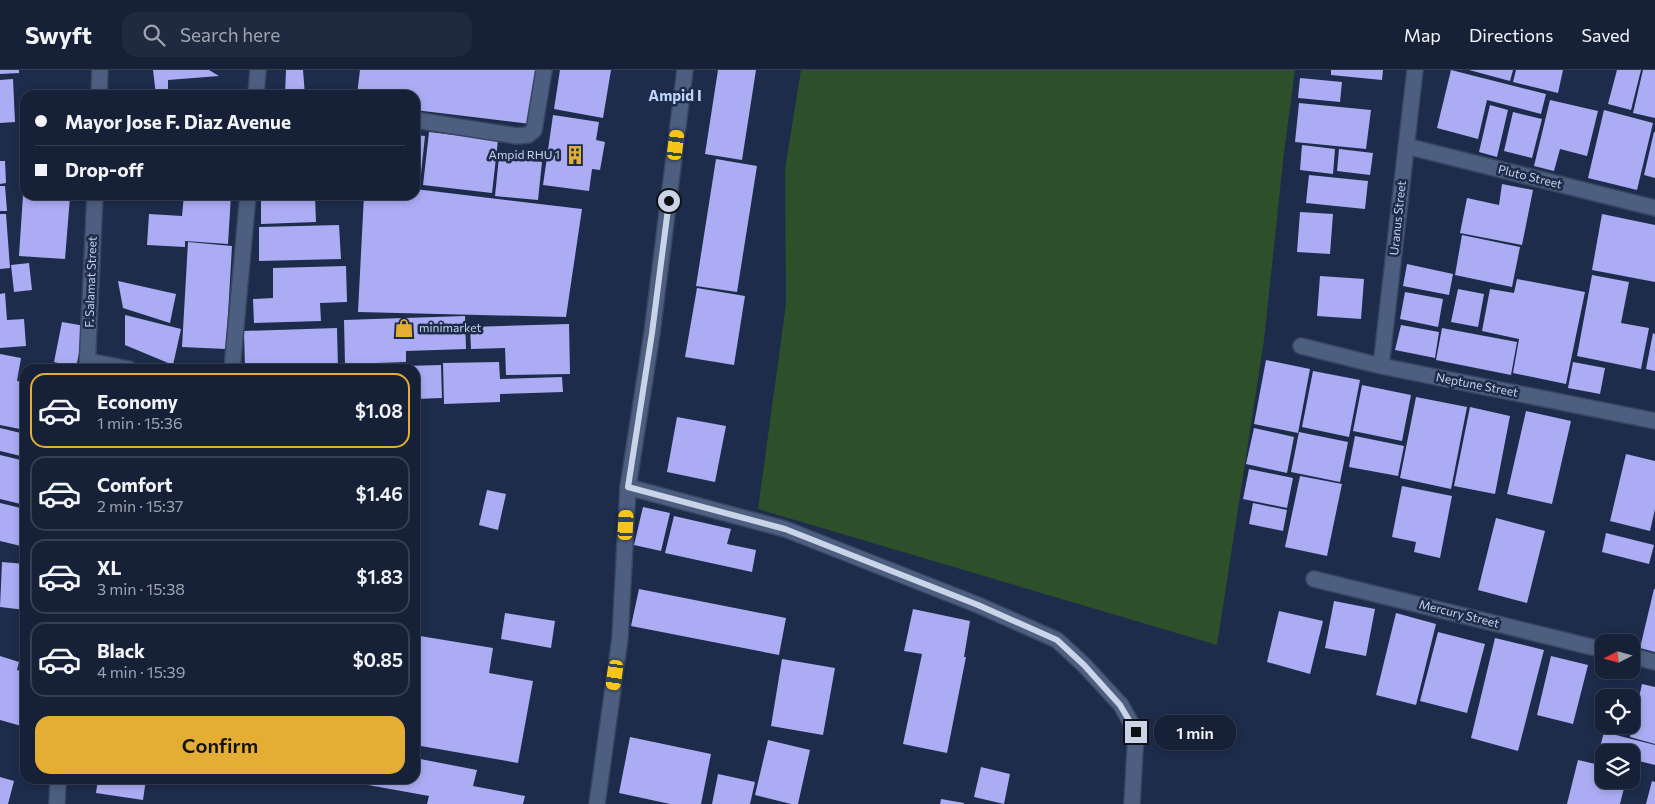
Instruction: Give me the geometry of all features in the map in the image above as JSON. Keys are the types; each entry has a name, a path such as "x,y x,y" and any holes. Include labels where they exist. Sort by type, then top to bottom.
{"street":[{"path":"99,90 100,70"},
{"path":"256,90 258,70"},
{"path":"420,121 517,136 528,135 534,130 544,70"},
{"path":"597,804 620,638 628,487 652,333 685,70"},
{"name":"Uranus Street","path":"1381,366 1415,70"},
{"name":"Pluto Street","path":"1406,146 1655,208"},
{"name":"F. Salamat Street","path":"88,364 95,200"},
{"path":"232,364 248,200"},
{"name":"Neptune Street","path":"1301,346 1381,366 1655,421"},
{"path":"628,487 785,529 978,605 1057,640 1084,665 1120,705 1136,732 1132,804"},
{"name":"Mercury Street","path":"1314,579 1595,648"},
{"path":"1640,658 1655,662"},
{"path":"57,804 58,784"}],"green space":[{"path":"801,70 1295,70 1284,152 1264,340 1217,645 758,509 786,304 785,169"}],"building":[{"path":"0,70 19,70 19,73 0,74"},
{"path":"153,70 209,70 219,76 168,80 168,90 155,90"},
{"path":"286,70 303,70 305,90 285,90"},
{"path":"360,70 537,70 531,124 420,111 420,90 358,90"},
{"path":"560,70 611,70 603,118 554,109"},
{"path":"718,70 756,70 742,160 705,154"},
{"path":"1331,70 1383,70 1382,80 1331,75"},
{"path":"1451,70 1546,94 1541,114 1487,100 1478,139 1437,128"},
{"path":"1469,70 1513,70 1510,81"},
{"path":"1516,70 1563,70 1558,93 1513,82"},
{"path":"1617,70 1641,70 1631,110 1608,104"},
{"path":"1643,70 1655,70 1655,118 1633,113"},
{"path":"1300,78 1342,82 1340,102 1298,98"},
{"path":"13,79 15,122 0,123 0,80"},
{"path":"1550,100 1598,111 1587,156 1560,149 1554,171 1534,166"},
{"path":"1299,103 1371,110 1366,149 1295,142"},
{"path":"1490,105 1508,110 1497,157 1479,152"},
{"path":"1604,110 1653,123 1637,190 1588,178"},
{"path":"1513,112 1542,119 1532,158 1504,151"},
{"name":"Ampid RHU 1","path":"553,115 599,122 596,140 605,142 600,170 592,169 589,191 543,185"},
{"path":"429,132 498,140 492,193 423,185"},
{"path":"1655,132 1655,178 1644,175"},
{"path":"420,136 425,136 420,183"},
{"path":"1302,145 1335,149 1333,174 1300,170"},
{"path":"1339,149 1373,153 1370,175 1337,171"},
{"path":"499,157 542,162 538,200 495,196"},
{"path":"716,159 757,166 737,292 696,286"},
{"path":"0,161 5,161 6,183 0,184"},
{"path":"1309,175 1368,181 1365,209 1306,203"},
{"path":"1502,184 1533,190 1522,245 1460,233 1467,198 1499,205"},
{"path":"0,186 5,186 7,211 0,211"},
{"path":"420,190 582,209 566,317 358,312 364,200 420,200"},
{"path":"23,200 70,200 65,259 19,256"},
{"path":"184,200 231,200 228,244 185,241 185,247 147,245 149,214 182,216"},
{"path":"261,200 315,200 316,222 261,224"},
{"path":"1300,212 1333,214 1330,254 1297,252"},
{"path":"0,214 6,214 10,268 0,269"},
{"path":"1602,214 1655,225 1655,282 1592,270"},
{"path":"339,225 341,259 259,261 259,227"},
{"path":"1462,235 1520,247 1512,287 1455,275"},
{"path":"188,242 232,246 226,349 182,347"},
{"path":"29,263 32,290 14,292 11,265"},
{"path":"1407,264 1453,274 1449,295 1403,286"},
{"path":"346,266 347,302 320,303 321,321 254,323 253,299 273,298 273,268"},
{"path":"1592,275 1629,282 1621,323 1649,328 1641,369 1577,356"},
{"path":"1320,276 1364,279 1361,319 1317,316"},
{"path":"1517,279 1585,292 1566,384 1513,373 1519,339 1482,331 1490,289 1514,293"},
{"path":"118,281 176,294 170,323 123,308"},
{"path":"697,288 745,296 734,365 685,357"},
{"path":"1458,289 1484,294 1478,327 1451,322"},
{"path":"1405,292 1443,299 1438,327 1400,319"},
{"path":"5,293 7,320 24,319 26,346 0,348 0,294"},
{"path":"125,315 181,329 173,364 125,345"},
{"path":"465,316 466,349 406,351 406,362 345,364 344,320"},
{"path":"62,322 85,326 77,364 54,362"},
{"path":"569,324 570,374 506,375 505,348 471,349 470,327"},
{"path":"1401,325 1439,332 1435,358 1395,350"},
{"path":"337,328 338,364 245,364 244,331"},
{"path":"1442,328 1517,342 1511,375 1436,360"},
{"path":"1653,333 1655,334 1655,371 1646,369"},
{"path":"0,354 21,358 17,381 20,381 20,429 0,425"},
{"path":"1266,360 1310,369 1298,433 1254,424"},
{"path":"499,362 500,379 562,377 563,392 500,394 500,402 444,404 443,363"},
{"path":"1573,362 1605,368 1600,394 1568,388"},
{"path":"441,365 442,398 420,399 420,366"},
{"path":"1313,371 1360,380 1349,437 1302,427"},
{"path":"1362,385 1411,395 1402,441 1353,431"},
{"path":"1416,397 1467,407 1451,489 1400,478"},
{"path":"1470,407 1510,416 1495,494 1454,486"},
{"path":"1526,411 1571,421 1552,504 1507,494"},
{"path":"677,417 726,426 715,482 667,472"},
{"path":"0,428 20,433 20,456 0,451"},
{"path":"1254,428 1294,437 1287,473 1246,464"},
{"path":"1299,432 1348,442 1340,482 1291,472"},
{"path":"1355,436 1404,446 1398,476 1349,467"},
{"path":"1626,454 1655,461 1655,509 1650,531 1610,521"},
{"path":"0,455 20,460 20,504 0,499"},
{"path":"1249,469 1293,478 1287,508 1243,499"},
{"path":"1300,476 1342,484 1327,556 1285,547"},
{"path":"1402,486 1452,496 1440,558 1414,552 1416,542 1392,537"},
{"path":"487,490 506,494 498,530 479,525"},
{"path":"0,503 20,508 20,546 0,541"},
{"path":"1253,503 1287,510 1283,531 1249,524"},
{"path":"643,507 670,513 661,551 634,545"},
{"path":"674,516 731,529 727,544 756,550 752,572 665,553"},
{"path":"1496,518 1545,531 1527,603 1478,590"},
{"path":"1606,533 1654,545 1649,564 1602,552"},
{"path":"2,562 20,564 20,609 0,607"},
{"path":"639,589 786,618 779,655 631,626"},
{"path":"1654,589 1655,589 1655,652 1640,648"},
{"path":"1334,601 1375,609 1366,656 1325,648"},
{"path":"913,609 970,621 964,657 966,657 947,753 903,744 922,654 904,651"},
{"path":"1279,611 1323,621 1310,674 1267,662"},
{"path":"505,613 555,621 551,648 501,639"},
{"path":"1396,613 1436,624 1416,705 1376,695"},
{"path":"1438,632 1485,644 1467,713 1420,701"},
{"path":"420,636 493,648 489,673 533,681 518,763 420,746"},
{"path":"1495,638 1544,650 1518,751 1471,738"},
{"path":"0,656 19,662 17,670 20,671 20,726 0,720"},
{"path":"1551,656 1588,665 1573,724 1537,715"},
{"path":"782,659 835,668 823,735 771,726"},
{"path":"1642,684 1655,687 1655,744 1630,737 1631,734 1640,734 1640,693"},
{"path":"1603,734 1612,734 1655,745 1655,765 1640,761 1640,744 1601,744"},
{"path":"630,737 711,754 701,804 670,804 619,793"},
{"path":"768,740 810,750 798,804 755,795"},
{"path":"420,759 477,770 473,786 525,796 523,804 427,804 429,796 368,785 420,784"},
{"path":"1578,760 1595,764 1595,789 1624,789 1620,804 1567,804"},
{"path":"981,767 1010,774 1004,804 974,797"},
{"path":"718,774 755,782 750,804 712,804"},
{"path":"0,777 14,781 8,804 0,804"},
{"path":"1652,781 1655,782 1655,804 1646,804"},
{"path":"97,784 145,784 143,800 96,793"},
{"path":"941,799 964,803 964,804 940,804"}],"place":[{"name":"Ampid RHU 1","path":"575,155"},
{"name":"minimarket","path":"404,328"}],"district":[{"name":"Ampid I","path":"675,96"}],"route":[{"path":"669,201 652,333 628,487 785,529 978,605 1057,640 1084,665 1120,705 1136,732"}]}
